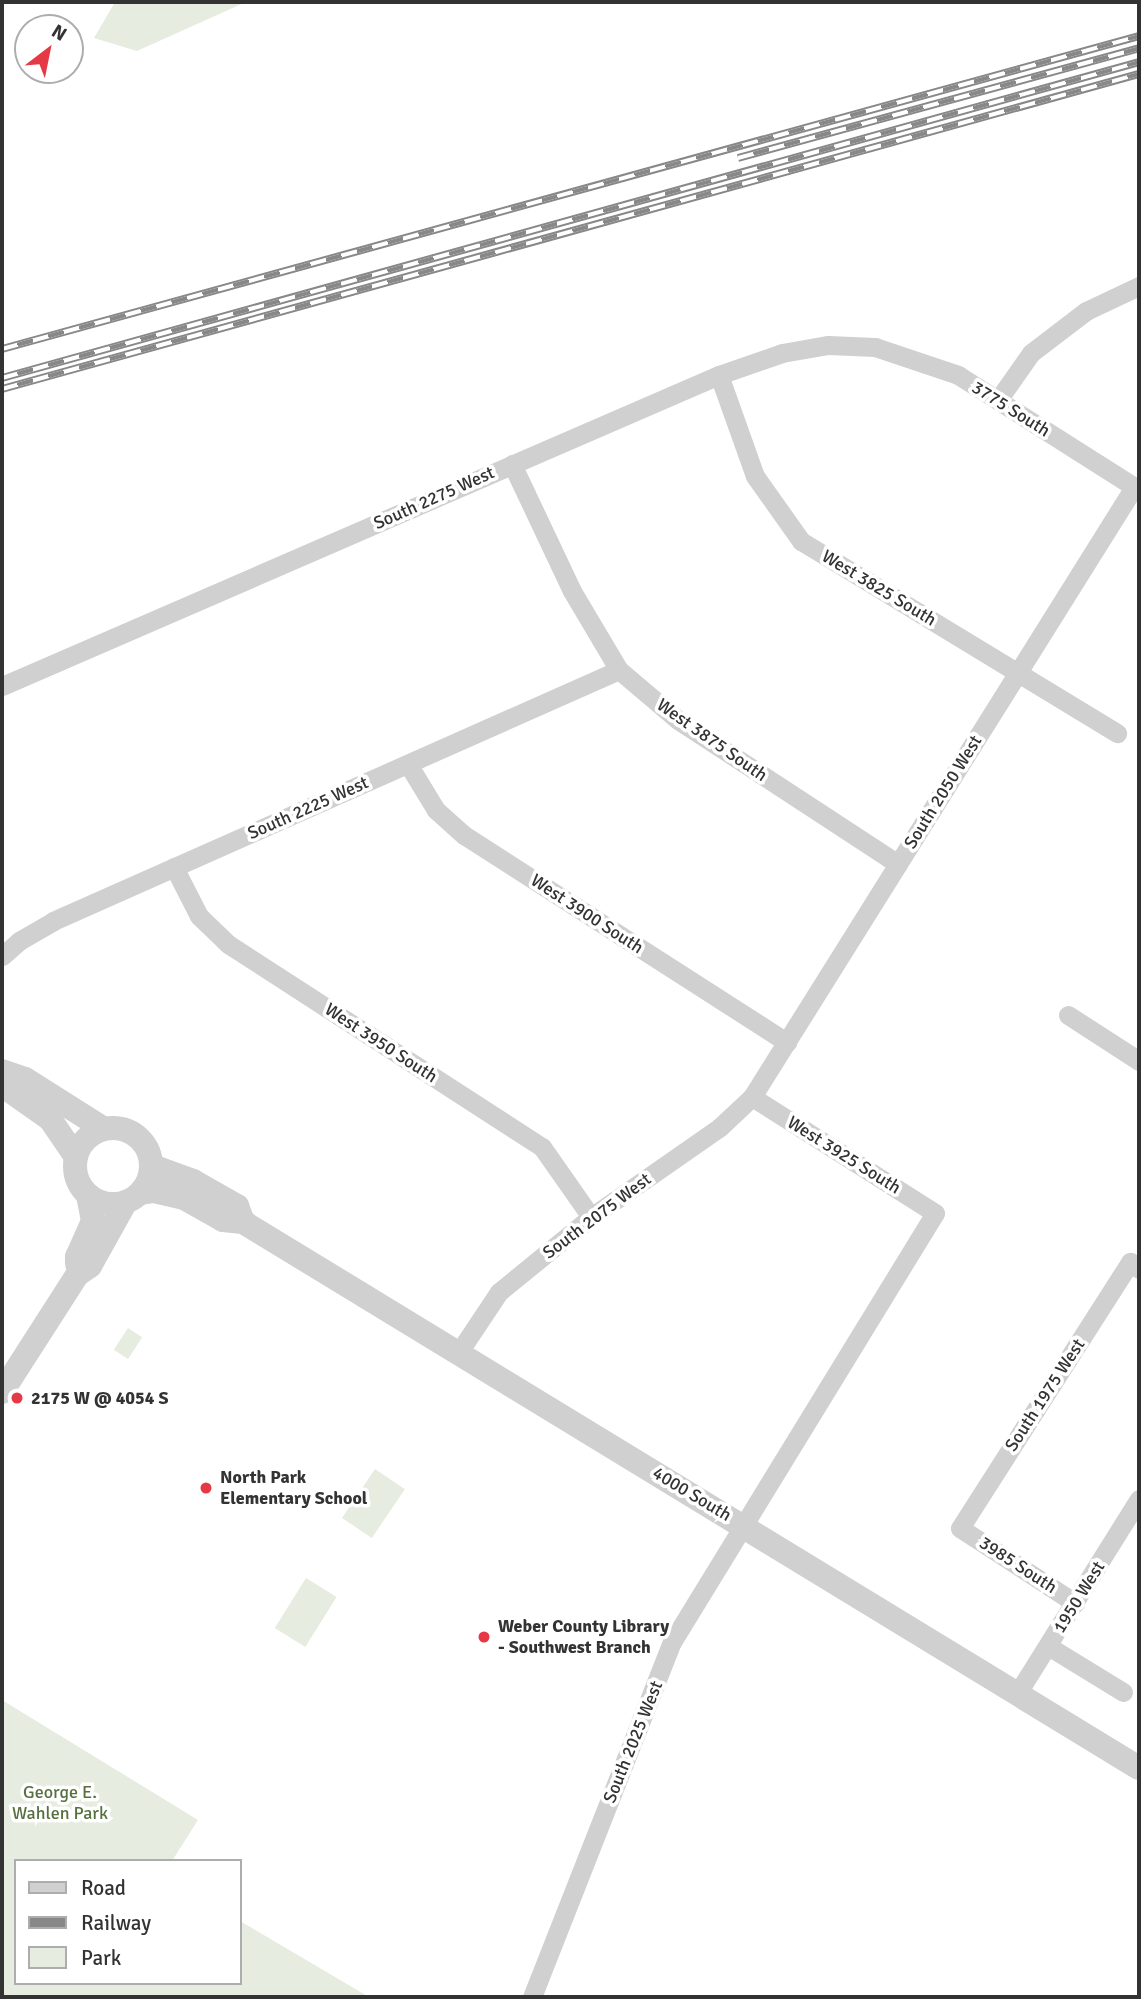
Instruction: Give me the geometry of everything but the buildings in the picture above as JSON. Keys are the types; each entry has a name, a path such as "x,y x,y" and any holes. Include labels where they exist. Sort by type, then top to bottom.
{"street":[{"path":"998,400 1031,353 1086,311 1139,286"},
{"name":"South 2275 West","path":"2,686 719,375 782,353 817,347 875,347"},
{"name":"3775 South","path":"875,347 958,375 1137,488"},
{"name":"West 3825 South","path":"719,375 755,476 802,541 1117,733"},
{"name":"West 3875 South","path":"512,464 572,591 619,670 678,720 898,864"},
{"name":"South 2050 West","path":"752,1097 1137,488"},
{"name":"South 2225 West","path":"2,956 19,941 53,921 619,670"},
{"name":"West 3900 South","path":"408,764 436,810 464,835 787,1041"},
{"name":"West 3950 South","path":"174,867 199,916 228,944 542,1147 591,1217"},
{"path":"1068,1015 1139,1061"},
{"path":"2,1071 25,1079 103,1129"},
{"path":"2,1076 6,1088 50,1119 66,1138 76,1157 77,1178 88,1195 93,1221 77,1256 77,1275"},
{"name":"South 2075 West","path":"459,1352 499,1292 591,1217 720,1127 752,1097"},
{"name":"West 3925 South","path":"752,1097 935,1213"},
{"path":"2,1392 77,1275 90,1266 133,1198 151,1176 152,1166 147,1147 133,1133 123,1129 103,1129 88,1135 76,1157"},
{"name":"4000 South","path":"152,1166 193,1181 237,1206 243,1222"},
{"name":"4000 South","path":"133,1198 154,1191 184,1198 223,1220 243,1222 1139,1768"},
{"path":"88,1195 108,1204 133,1198"},
{"name":"South 2025 West","path":"533,1997 672,1642 935,1213"},
{"name":"South 1975 West","path":"960,1528 1135,1266"},
{"name":"1950 West","path":"1017,1693 1075,1603 1132,1528 1139,1499"},
{"name":"3985 South","path":"960,1528 1075,1603"},
{"path":"1048,1646 1123,1692"}],"green space":[{"path":"115,2 246,2 137,51 94,38"},
{"path":"128,1328 142,1337 128,1359 114,1350"},
{"path":"375,1469 405,1489 372,1538 342,1518"},
{"path":"306,1578 337,1597 305,1647 275,1628"},
{"name":"George E. Wahlen Park","path":"2,1700 198,1820 173,1859 14,1859 14,1985 242,1985 242,1922 369,1997 2,1997"}],"railway":[{"path":"2,349 1139,36"},
{"path":"738,158 1139,48"},
{"path":"2,378 1139,62"},
{"path":"2,389 1139,74"}],"place":[{"name":"2175 W @ 4054 S","path":"17,1398"},
{"name":"North Park Elementary School","path":"206,1488"},
{"name":"Weber County Library - Southwest Branch","path":"484,1637"}]}
